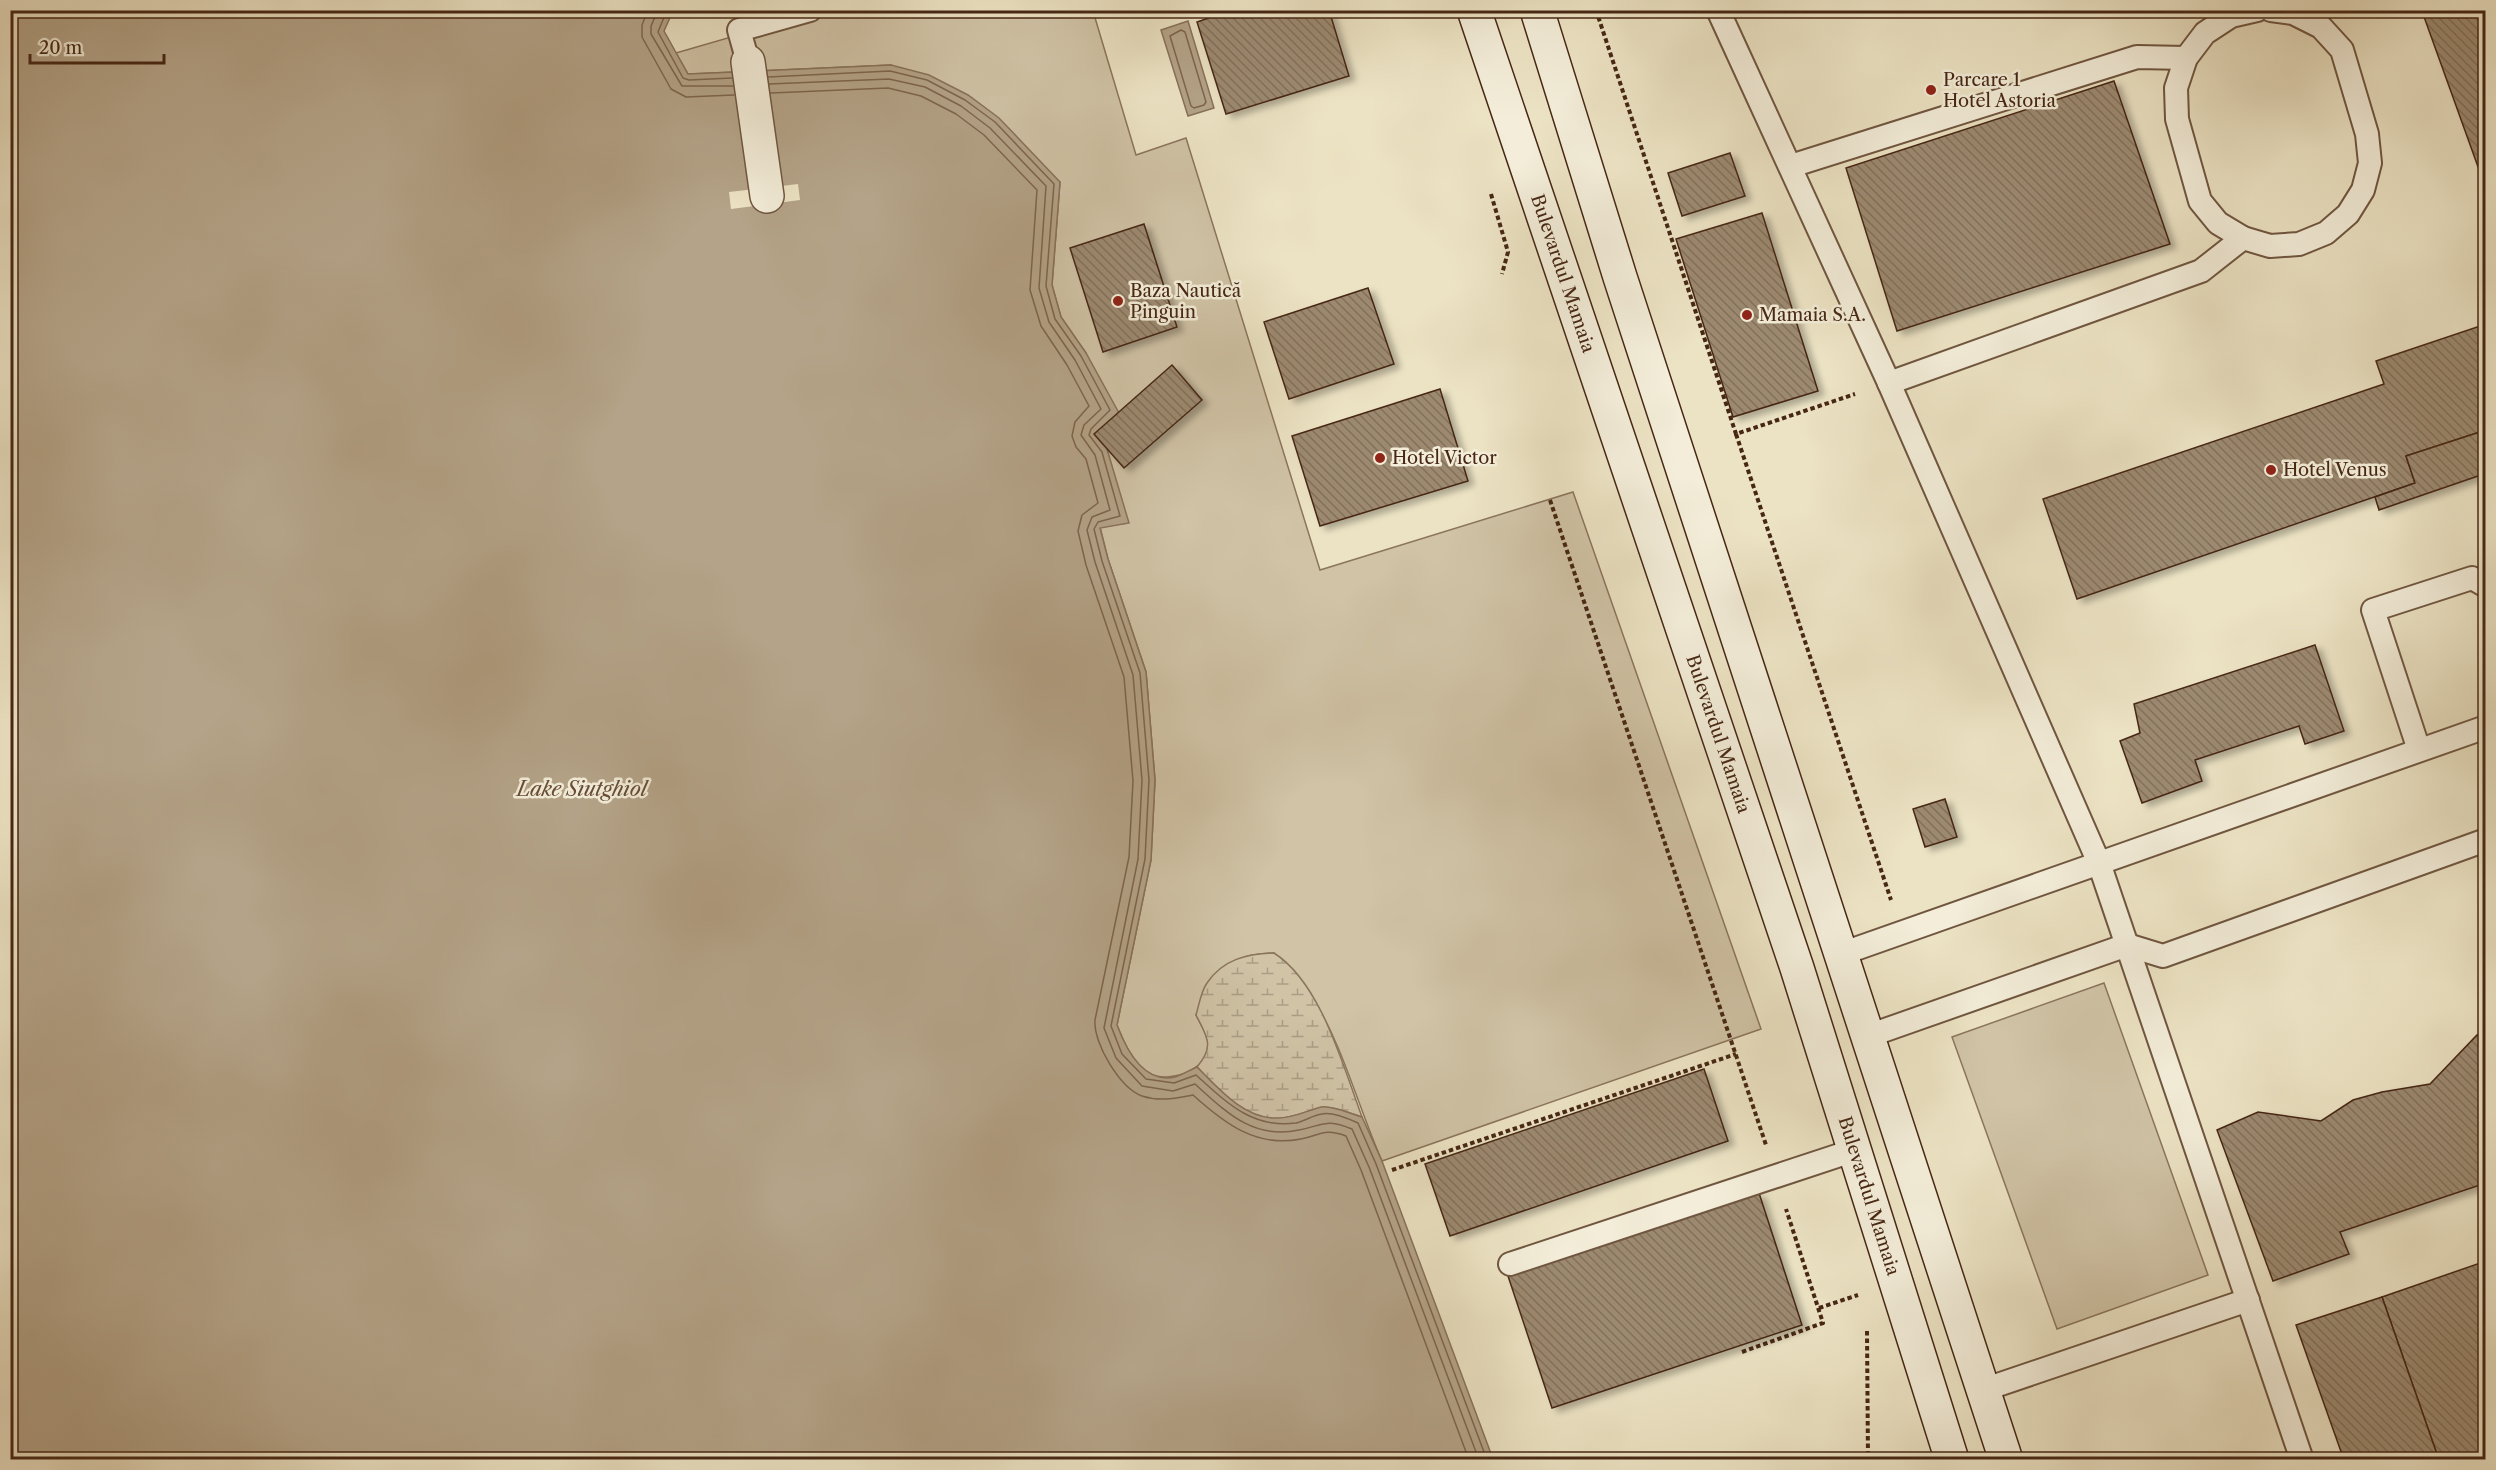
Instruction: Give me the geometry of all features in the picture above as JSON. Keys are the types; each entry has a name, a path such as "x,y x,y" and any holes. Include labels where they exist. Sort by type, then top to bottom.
{"main road":[{"name":"Bulevardul Mamaia","path":"1474,10 1794,957 1952,1460"},
{"path":"1537,10 1624,288 2006,1460"},
{"path":"748,62 767,196"}],"lane":[{"path":"748,62 740,30 810,10"},
{"path":"1718,10 1889,383 2099,863 2302,1460"},
{"path":"2257,10 2231,16 2205,33 2186,58 2176,88 2177,119 2200,201 2218,223 2243,238 2271,246 2299,243 2326,233 2348,214 2363,190 2370,163 2367,134 2342,50 2321,27 2293,13 2271,10"},
{"path":"1791,166 2138,57 2186,58"},
{"path":"1889,383 2201,270 2243,238"},
{"path":"2419,750 2373,609 2472,578 2486,586"},
{"path":"1841,954 2486,727"},
{"path":"1868,1036 2127,945 2163,956 2486,840"},
{"path":"1510,1264 1855,1150"},
{"path":"1983,1390 2248,1300"}],"path":[{"path":"1596,10 1902,932"},
{"path":"1736,434 1889,383"},
{"path":"1550,500 1736,1054 1823,1323 1742,1352"},
{"path":"1392,1170 1736,1054"},
{"path":"1819,1308 1858,1295"},
{"path":"1867,1324 1868,1460"}],"green space":[{"path":"821,11 1093,11 1136,155 1186,138 1320,570 1573,492 1761,1029 1382,1161 1341,1055 1322,1014 1307,989 1274,953 1242,957 1232,962 1218,977 1196,1015 1208,1040 1208,1050 1198,1066 1179,1075 1159,1077 1139,1066 1117,1025 1151,860 1155,780 1146,672 1108,559 1100,527 1128,523 1112,473 1086,353 1061,317 1052,285 1060,182 891,65 688,74 676,53"},
{"path":"1274,953 1305,984 1317,1005 1338,1051 1362,1117 1325,1107 1294,1116 1277,1119 1265,1118 1232,1101 1197,1067 1203,1060 1207,1047 1206,1036 1196,1015 1207,983 1220,968 1236,959"},
{"path":"2104,983 2208,1275 2057,1329 1952,1037"}],"water":[{"name":"Lake Siutghiol","path":"10,11 673,11 664,31 688,74 891,65 929,75 968,95 999,118 1060,182 1052,285 1061,317 1086,353 1119,413 1107,449 1129,523 1100,528 1108,559 1146,672 1155,780 1151,860 1117,1025 1131,1054 1145,1070 1164,1078 1175,1077 1197,1067 1232,1101 1254,1113 1265,1117 1283,1118 1325,1107 1336,1108 1362,1117 1382,1161 1493,1459 11,1459"},
{"path":"1188,21 1214,108 1188,116 1161,30"}],"pier":[{"path":"798,184 800,200 731,209 729,192"}],"building":[{"path":"1232,10 1329,10 1349,76 1226,114 1197,22"},
{"path":"2432,10 2486,10 2486,189 2423,14"},
{"path":"2114,81 2170,244 1897,331 1846,168"},
{"path":"1730,153 1745,196 1682,216 1668,173"},
{"name":"Mamaia S.A.","path":"1762,213 1818,391 1733,417 1676,239"},
{"path":"1144,224 1177,327 1103,352 1070,248"},
{"path":"1368,288 1394,364 1289,399 1264,322"},
{"name":"Hotel Venus","path":"2486,324 2486,430 2406,456 2415,483 2077,599 2043,499 2384,384 2376,361"},
{"path":"1172,365 1202,400 1124,468 1094,434"},
{"name":"Hotel Victor","path":"1440,389 1468,481 1320,526 1292,436"},
{"path":"2486,430 2486,477 2484,474 2379,510 2375,497 2415,483 2406,456"},
{"path":"2315,645 2344,731 2305,744 2299,726 2195,760 2202,781 2142,803 2120,741 2140,733 2134,704"},
{"path":"1945,799 1957,837 1925,847 1913,809"},
{"path":"2486,1032 2486,1183 2340,1232 2349,1254 2273,1281 2217,1130 2258,1112 2321,1121 2353,1100 2382,1092 2430,1084 2477,1035"},
{"path":"1704,1069 1728,1141 1450,1236 1425,1164"},
{"path":"1759,1193 1802,1325 1552,1408 1508,1276"},
{"path":"2486,1261 2486,1460 2439,1460 2382,1297"},
{"path":"2382,1297 2439,1460 2344,1460 2296,1325"}],"place":[{"name":"Parcare 1 Hotel Astoria","path":"1931,90"},
{"name":"Baza Nautică Pinguin","path":"1118,301"},
{"name":"Mamaia S.A.","path":"1747,315"},
{"name":"Hotel Victor","path":"1380,458"},
{"name":"Hotel Venus","path":"2271,470"}]}
